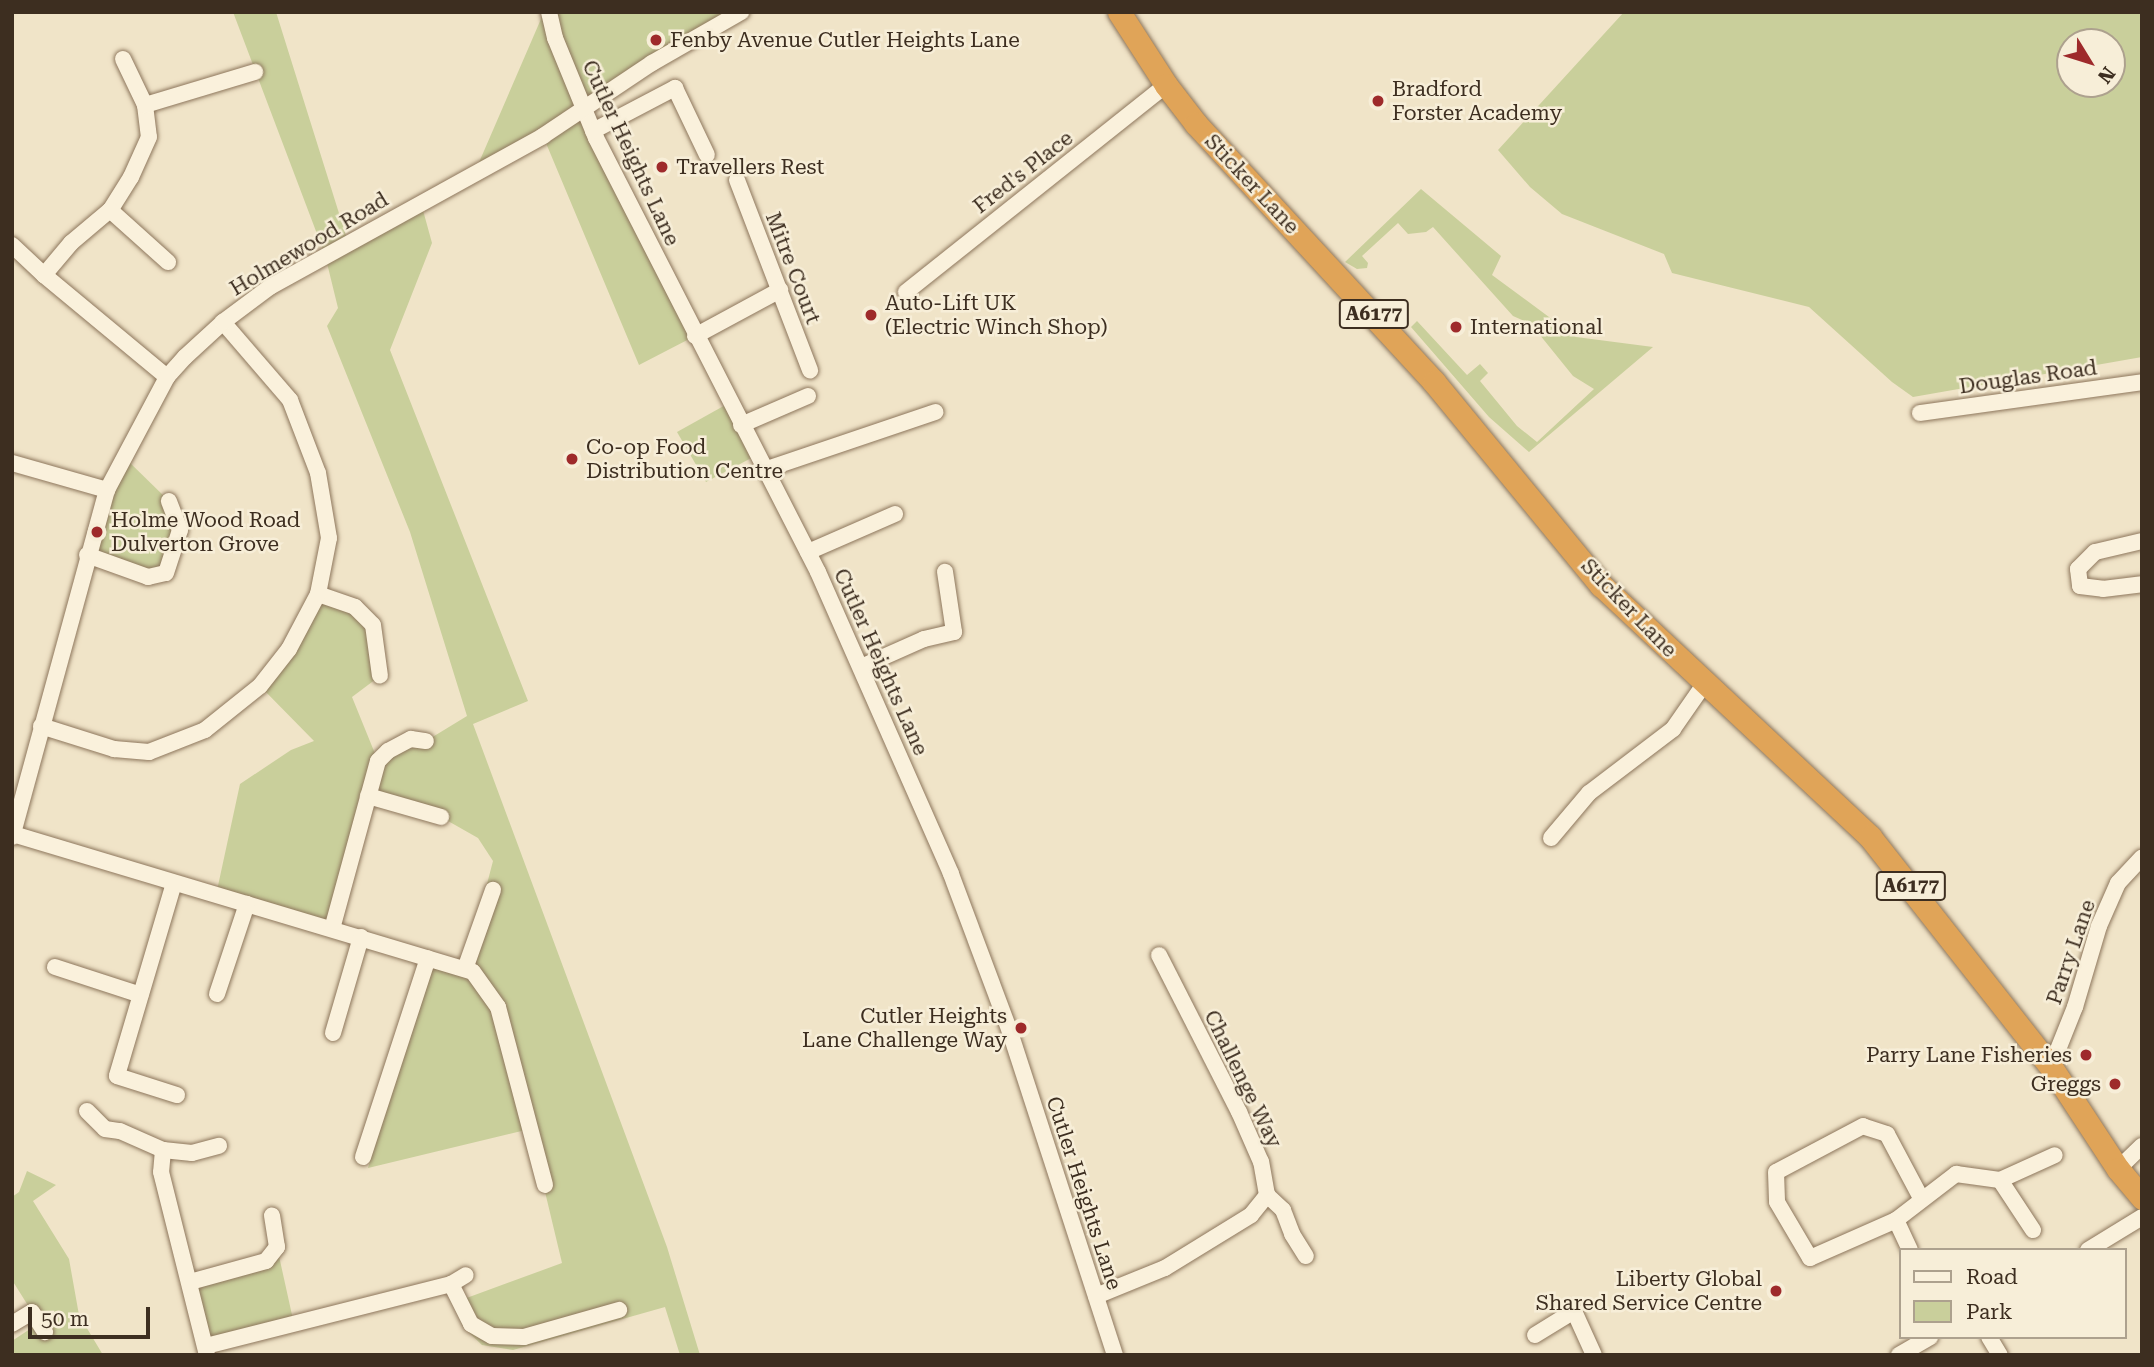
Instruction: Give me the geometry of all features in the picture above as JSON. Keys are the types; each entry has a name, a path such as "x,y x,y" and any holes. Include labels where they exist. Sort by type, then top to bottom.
{"highway":[{"name":"Sticker Lane","path":"1119,12 1166,86 1196,124 1434,382 1601,585 1870,838 2051,1067 2118,1169 2142,1198"}],"street":[{"name":"Cutler Heights Lane","path":"549,12 555,38 593,131 695,336 808,552 951,874 994,987 1115,1355"},
{"name":"Holmewood Road","path":"13,836 87,555 107,490 167,377 223,322 291,275 543,136 652,63 741,12"},
{"path":"44,275 71,243 110,210 131,177 149,137 145,105 123,59"},
{"path":"145,105 255,72"},
{"name":"Fred's Place","path":"906,292 1166,86"},
{"path":"593,131 675,88 707,155"},
{"name":"Mitre Court","path":"737,180 810,370"},
{"path":"110,210 168,262"},
{"path":"12,245 167,377"},
{"path":"695,336 780,290"},
{"path":"41,726 114,749 149,752 205,730 260,686 289,649 318,594 329,538 318,473 290,400 223,322"},
{"name":"Douglas Road","path":"1920,413 2142,382"},
{"path":"741,425 808,396"},
{"path":"764,470 935,412"},
{"path":"12,463 107,490"},
{"path":"87,555 148,577 166,573 180,530 169,501"},
{"path":"808,552 895,514"},
{"path":"2142,541 2095,552 2078,569 2080,586 2103,589 2142,584"},
{"path":"861,667 924,639 954,632 945,572"},
{"path":"318,594 355,607 373,625 380,676"},
{"path":"1551,838 1590,793 1673,729 1705,684"},
{"path":"332,929 378,761 388,751 411,739 426,741"},
{"path":"368,796 441,817"},
{"path":"13,836 473,972 498,1007 545,1185"},
{"name":"Parry Lane","path":"2051,1067 2075,1007 2099,926 2118,883 2142,857"},
{"path":"174,883 117,1076 177,1095"},
{"path":"465,969 493,890"},
{"path":"217,993 247,904"},
{"path":"333,1033 361,937"},
{"name":"Challenge Way","path":"1159,955 1239,1112 1261,1162 1267,1195"},
{"path":"363,1157 428,958"},
{"path":"55,967 141,995"},
{"path":"87,1111 105,1129 120,1132 163,1150 192,1153 219,1146"},
{"path":"1921,1198 1886,1134 1863,1126 1776,1172 1777,1202 1810,1258 1896,1220 1921,1198 1956,1174 2000,1180 2055,1155"},
{"path":"2118,1169 2142,1146"},
{"path":"163,1150 160,1172 206,1350 451,1284 466,1275"},
{"path":"2000,1180 2033,1230"},
{"path":"1096,1296 1165,1268 1251,1215 1267,1195 1283,1210 1292,1234 1306,1256"},
{"path":"190,1282 265,1261 277,1247 272,1215"},
{"path":"2091,1248 2142,1217"},
{"path":"1896,1220 1909,1248"},
{"path":"451,1284 453,1303"},
{"path":"451,1284 471,1324 492,1336 524,1337 619,1310"},
{"path":"1535,1335 1574,1311 1594,1355"},
{"path":"12,1324 32,1312 45,1332"},
{"path":"1899,1355 1927,1339"},
{"path":"1990,1339 2000,1355"}],"green space":[{"path":"233,12 276,12 348,242 421,203 432,243 390,350 528,701 473,724 667,1247 700,1355 680,1355 665,1307 513,1350 482,1345 463,1327 453,1303 562,1263 530,1129 368,1168 428,958 465,968 493,861 478,838 441,817 368,797 332,929 216,895 240,784 291,750 314,741 260,686 318,594 373,625 380,676 352,697 378,761 426,741 467,716 410,532 327,326 338,308 325,255"},
{"path":"544,12 720,12 725,22 583,109 695,336 639,365 543,136 474,174"},
{"path":"1624,12 2142,12 2142,357 1913,397 1892,382 1809,307 1672,273 1664,254 1562,214 1530,187 1498,150"},
{"path":"1421,189 1501,256 1492,275 1576,337 1653,347 1529,452 1489,417 1411,327 1417,321 1467,375 1480,364 1488,373 1480,381 1517,426 1537,442 1594,389 1573,376 1531,324 1513,316 1433,227 1426,232 1408,234 1398,223 1362,256 1368,263 1367,268 1357,269 1345,262"},
{"path":"729,403 757,455 706,482 677,432"},
{"path":"124,457 169,501 180,530 166,573 148,577 87,555"},
{"path":"27,1171 56,1185 33,1201 69,1259 79,1315 103,1355 12,1355 12,1341 39,1323 12,1280 12,1197 19,1192"},
{"path":"277,1247 294,1324 206,1346 190,1282 265,1261"}],"place":[{"name":"Fenby Avenue Cutler Heights Lane","path":"656,40"},
{"name":"Bradford Forster Academy","path":"1378,101"},
{"name":"Travellers Rest","path":"662,167"},
{"name":"Auto-Lift UK (Electric Winch Shop)","path":"871,315"},
{"name":"International","path":"1456,327"},
{"name":"Co-op Food Distribution Centre","path":"572,459"},
{"name":"Holme Wood Road Dulverton Grove","path":"97,532"},
{"name":"Cutler Heights Lane Challenge Way","path":"1021,1028"},
{"name":"Parry Lane Fisheries","path":"2086,1055"},
{"name":"Greggs","path":"2115,1084"},
{"name":"Liberty Global Shared Service Centre","path":"1776,1291"}]}
